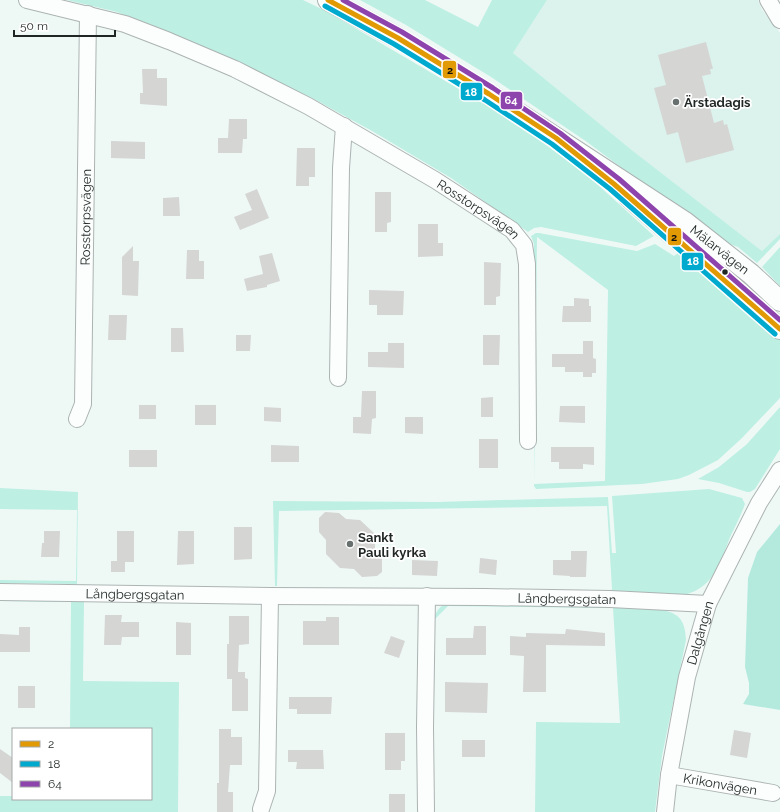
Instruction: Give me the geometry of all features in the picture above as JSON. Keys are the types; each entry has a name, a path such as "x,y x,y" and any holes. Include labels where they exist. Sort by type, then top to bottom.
{"main road":[{"name":"Mälarvägen","path":"328,0 398,38 489,94 686,222 751,274 780,300"},
{"name":"Mälarvägen","path":"556,138 614,184 780,329"}],"street":[{"name":"Rosstorpsvägen","path":"27,0 125,24 235,69 344,126 435,180 512,230 524,245 527,264 528,441"},
{"path":"768,0 780,20"},
{"name":"Rosstorpsvägen","path":"77,418 83,404 88,14"},
{"path":"338,378 341,168 344,126"},
{"name":"Dalgången","path":"665,812 669,775 687,677 708,604 759,503 780,470"},
{"name":"Långbergsgatan","path":"0,592 610,599 708,604"},
{"path":"261,809 267,791 270,596"},
{"path":"426,810 425,727 427,596"},
{"name":"Krikonvägen","path":"669,775 772,793"}],"shaded area":[{"name":"Ärstadagis","path":"547,0 758,0 762,10 780,33 780,234 762,251 633,151 513,53"}],"green space":[{"path":"67,0 303,0 326,11 493,109 585,173 654,236 636,246 541,227 534,228 528,232 451,178 372,131 312,98 195,43 117,12"},
{"path":"360,0 425,0 478,27 492,0 547,0 513,53 633,151 762,251 780,234 780,239 757,263 738,247 727,243 689,218 587,142 491,77 406,25"},
{"path":"539,233 637,251 655,244 674,256 678,253 710,275 780,334 780,398 742,438 718,460 689,475 678,479 642,484 536,489 534,486 534,484 534,443 532,440 534,244 531,236","holes":["537,237 608,290 605,481 534,484"]},
{"path":"780,247 780,286 762,267"},
{"path":"780,407 780,449 755,489 747,492 719,483 698,479 719,467 747,444"},
{"path":"0,488 78,492 77,584 0,583 0,580 76,581 77,510 0,509"},
{"path":"709,489 742,498 745,504 719,564 710,580 703,586 684,595 609,593 612,589 607,506 279,511 277,586 275,586 273,501 437,502 608,497 612,553 616,553 612,496"},
{"path":"780,524 780,710 743,704 749,694 749,683 745,667 748,578 757,552"},
{"path":"0,599 77,599 84,602 83,681 179,682 178,812 0,812 0,796 12,796 12,800 152,800 152,728 70,728 71,602 0,601"},
{"path":"445,604 646,607 675,614 683,623 686,640 662,756 655,812 535,812 536,722 620,723 613,608 448,606 435,619 434,684 432,685 434,619 438,610"}],"building":[{"path":"706,42 713,69 710,69 711,74 702,76 714,123 723,120 724,125 727,124 734,150 686,163 678,132 667,135 654,88 666,85 658,55"},
{"path":"142,69 157,69 157,78 167,78 167,106 140,104 140,93 143,93"},
{"path":"229,119 247,119 247,139 243,139 242,153 218,153 218,138 228,138"},
{"path":"111,141 145,142 145,159 111,158"},
{"path":"297,148 315,148 315,177 309,177 309,186 296,186"},
{"path":"257,189 269,218 240,230 234,217 252,210 245,194"},
{"path":"375,192 391,192 391,222 387,223 387,232 375,232"},
{"path":"179,197 180,216 163,216 163,198"},
{"path":"418,224 438,224 438,243 443,243 443,256 418,257"},
{"path":"133,246 133,261 139,261 138,296 122,295 122,257"},
{"path":"187,250 199,250 199,261 204,261 204,279 186,279"},
{"path":"272,253 280,281 267,285 267,287 247,291 244,279 263,274 259,256"},
{"path":"484,262 501,263 500,296 496,297 496,305 484,305"},
{"path":"369,290 404,291 403,315 377,315 377,305 369,305"},
{"path":"574,298 589,299 589,306 591,306 591,322 562,322 563,306 574,306"},
{"path":"109,315 127,315 126,340 108,340"},
{"path":"171,328 183,328 184,352 171,352"},
{"path":"236,335 251,335 250,351 236,351"},
{"path":"483,335 500,335 499,365 483,365"},
{"path":"583,341 593,341 593,358 596,359 596,373 592,373 592,377 583,377 583,372 565,372 565,367 552,367 552,354 583,354"},
{"path":"388,343 404,343 404,368 368,367 368,352 388,352"},
{"path":"362,391 376,391 376,418 372,419 371,434 353,433 353,417 361,417"},
{"path":"493,397 493,417 481,417 481,398"},
{"path":"139,405 156,405 156,419 139,419"},
{"path":"195,405 216,405 216,425 195,425"},
{"path":"560,406 585,406 585,423 559,422"},
{"path":"264,407 281,408 281,422 264,421"},
{"path":"405,417 423,417 423,434 405,433"},
{"path":"479,439 498,439 498,468 479,468"},
{"path":"271,445 299,446 299,462 271,462"},
{"path":"551,447 594,447 594,465 583,464 583,469 559,469 559,462 551,462"},
{"path":"129,450 157,450 157,467 129,467"},
{"name":"Sankt Pauli kyrka","path":"325,512 339,513 346,519 360,520 375,534 375,549 382,557 382,572 377,576 362,577 354,569 340,568 326,554 326,540 319,532 319,518"},
{"path":"234,527 252,527 252,559 234,560"},
{"path":"44,531 60,531 59,557 41,557 42,543 44,543"},
{"path":"117,531 134,531 134,562 125,562 125,572 111,572 111,561 117,561"},
{"path":"178,531 194,531 194,564 177,565"},
{"path":"571,551 587,551 586,577 553,575 553,560 571,560"},
{"path":"480,558 497,560 496,575 479,573"},
{"path":"412,560 438,561 437,576 412,575"},
{"path":"105,615 122,615 121,622 139,622 139,637 122,637 121,645 104,645"},
{"path":"229,616 249,616 249,644 239,645 238,672 245,672 245,678 248,679 248,711 232,711 232,679 227,679"},
{"path":"326,617 339,617 339,645 303,645 303,621 326,621"},
{"path":"176,622 191,623 191,655 176,655"},
{"path":"474,626 486,626 486,655 446,655 446,638 473,638"},
{"path":"19,627 30,627 30,652 0,652 0,634 19,635"},
{"path":"566,629 605,633 605,646 546,645 546,692 523,692 524,656 510,655 510,636 526,637 526,633 565,634"},
{"path":"391,636 405,641 399,658 384,653"},
{"path":"445,682 488,683 487,713 445,712"},
{"path":"18,686 35,686 35,708 18,708"},
{"path":"289,697 332,697 331,714 297,714 297,709 289,709"},
{"path":"219,729 231,729 231,737 242,737 242,765 230,765 228,792 233,792 233,812 217,812 217,783 219,783"},
{"path":"734,730 751,733 747,758 730,755"},
{"path":"385,733 405,733 405,761 401,761 401,770 385,770"},
{"path":"462,740 485,740 485,757 462,757"},
{"path":"0,749 12,757 12,782 0,773"},
{"path":"288,750 323,750 324,769 296,769 297,762 288,762"},
{"path":"389,794 405,794 405,812 389,812"}],"transit line":[{"name":"2","path":"328,0 398,38 489,94 556,138 614,184 780,329"},
{"name":"64","path":"343,0 402,32 493,88 560,133 619,179 780,320"},
{"name":"18","path":"325,6 394,44 485,100 552,144 610,189 775,334"}],"place":[{"name":"Ärstadagis","path":"676,102"},
{"name":"Sankt Pauli kyrka","path":"350,544"}]}
